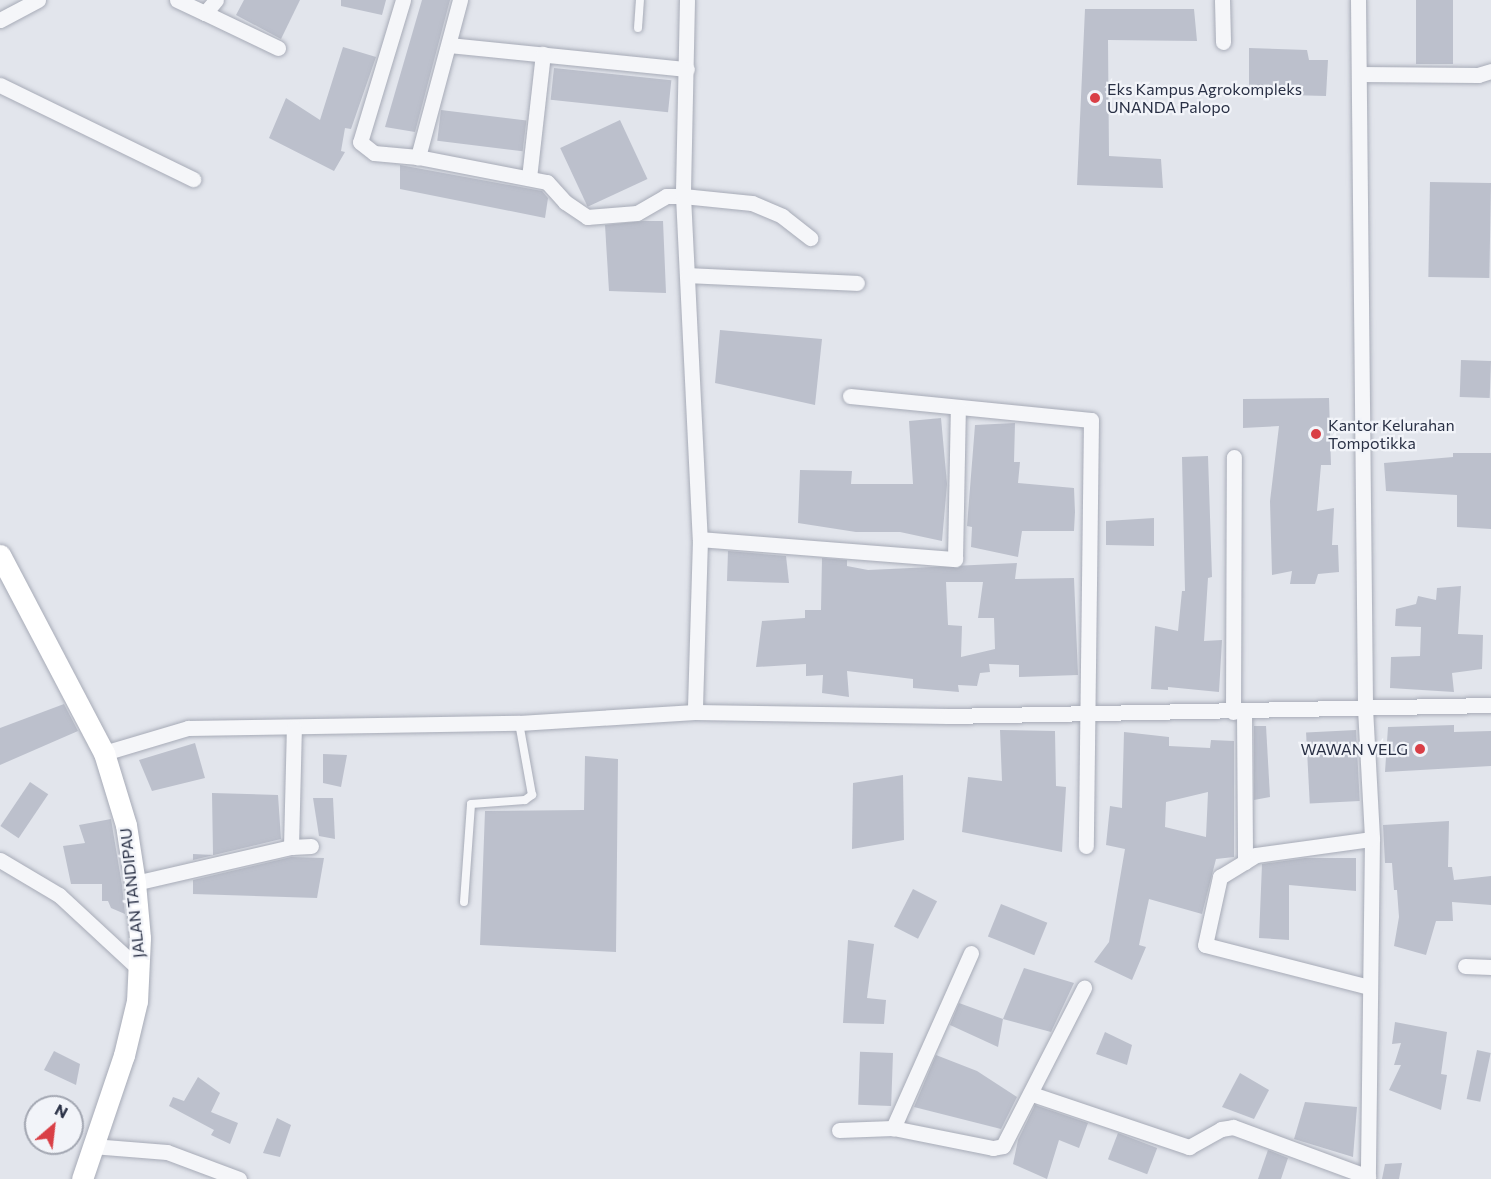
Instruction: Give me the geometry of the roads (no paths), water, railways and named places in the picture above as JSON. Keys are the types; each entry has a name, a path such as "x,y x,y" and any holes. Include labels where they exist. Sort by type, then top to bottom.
{"street":[{"path":"0,20 38,0"},
{"path":"177,0 278,48"},
{"path":"205,13 216,0"},
{"path":"403,0 360,136 368,151 418,157 529,178 553,185 565,202 587,217 637,213 666,196 682,196 752,204 782,216 810,238"},
{"path":"418,157 460,0"},
{"path":"687,0 682,196 688,275 700,539 695,712"},
{"path":"1222,0 1223,42"},
{"path":"1032,1094 1191,1148 1221,1129 1233,1127 1368,1178 1372,839 1365,708 1358,0"},
{"path":"449,45 687,69"},
{"path":"529,178 543,54"},
{"path":"1359,74 1478,75 1491,70"},
{"path":"0,85 193,179"},
{"path":"688,275 857,283"},
{"path":"850,396 1091,420 1090,714 1086,846"},
{"path":"700,539 955,559 958,408"},
{"path":"1234,457 1238,711 1245,862"},
{"name":"JALAN TANDIPAU","path":"0,555 104,753 126,825 135,883 140,970 124,1055 82,1179"},
{"path":"104,753 188,728 519,723 695,712 1090,714 1491,705"},
{"path":"291,847 294,728"},
{"path":"1369,987 1205,946 1220,877 1256,855 1372,839"},
{"path":"135,883 291,847 311,846"},
{"path":"0,860 59,896 140,970"},
{"path":"893,1128 971,953"},
{"path":"1465,966 1491,967"},
{"path":"840,1130 893,1128 998,1148 1007,1141 1084,988"},
{"path":"92,1146 167,1152 239,1179"}],"lane":[{"path":"638,28 640,0"},
{"path":"464,902 471,804 525,800 532,795 519,723"}],"place":[{"name":"Eks Kampus Agrokompleks UNANDA Palopo","path":"1095,98"},
{"name":"Kantor Kelurahan Tompotikka","path":"1316,434"},
{"name":"WAWAN VELG","path":"1420,749"}]}
